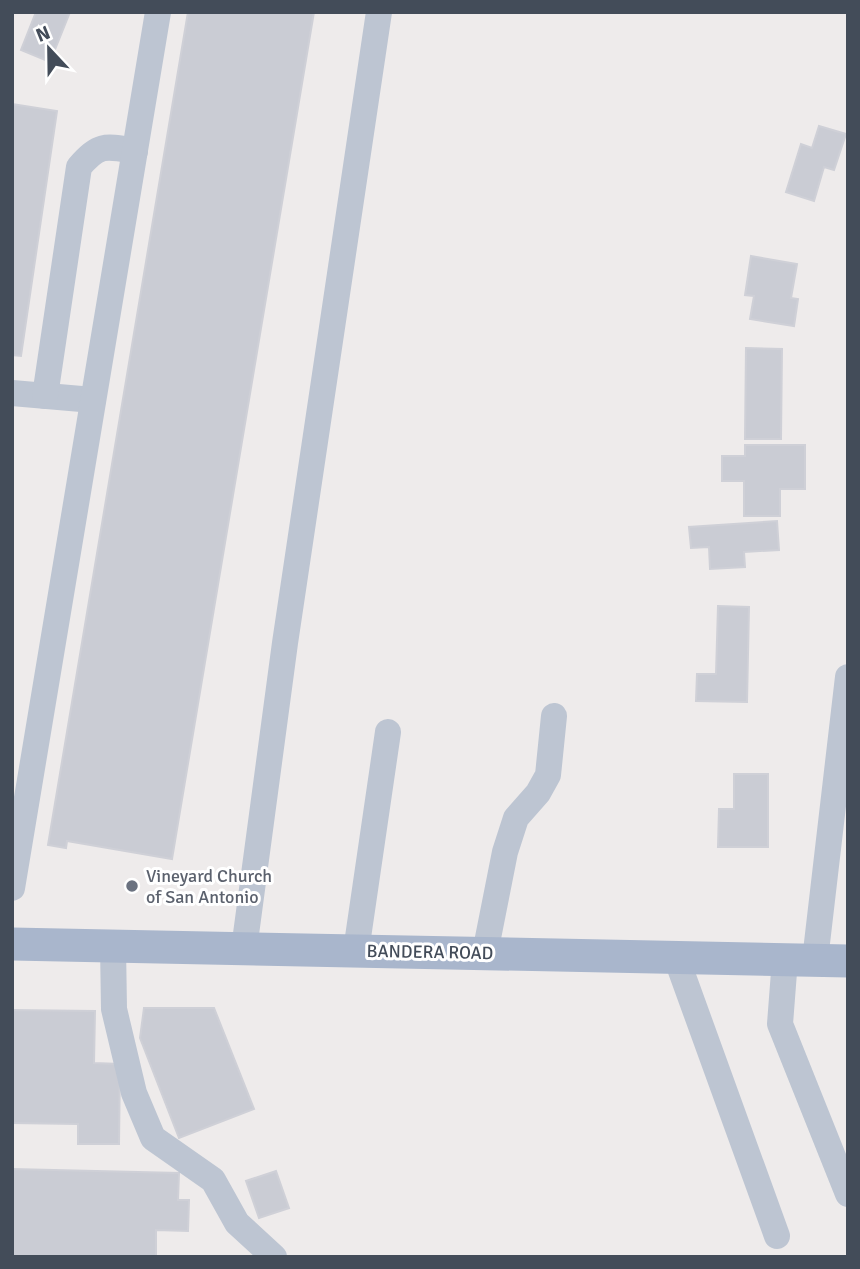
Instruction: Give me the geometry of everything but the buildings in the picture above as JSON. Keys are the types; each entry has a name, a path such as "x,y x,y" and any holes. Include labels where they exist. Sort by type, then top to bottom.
{"main road":[{"name":"BANDERA ROAD","path":"12,944 816,960"}],"street":[{"path":"12,888 158,12"},
{"path":"244,948 287,629 379,12"},
{"path":"45,396 79,167 92,153 106,146 135,150"},
{"path":"12,393 93,400"},
{"path":"848,677 816,960 780,1024 848,1194"},
{"path":"485,953 505,852 516,818 538,793 548,775 554,716"},
{"path":"356,951 388,732"},
{"path":"113,946 114,1009 134,1093 153,1138 213,1180 237,1223 274,1257"},
{"path":"676,957 777,1236"}],"place":[{"name":"Vineyard Church of San Antonio","path":"132,886"}]}
